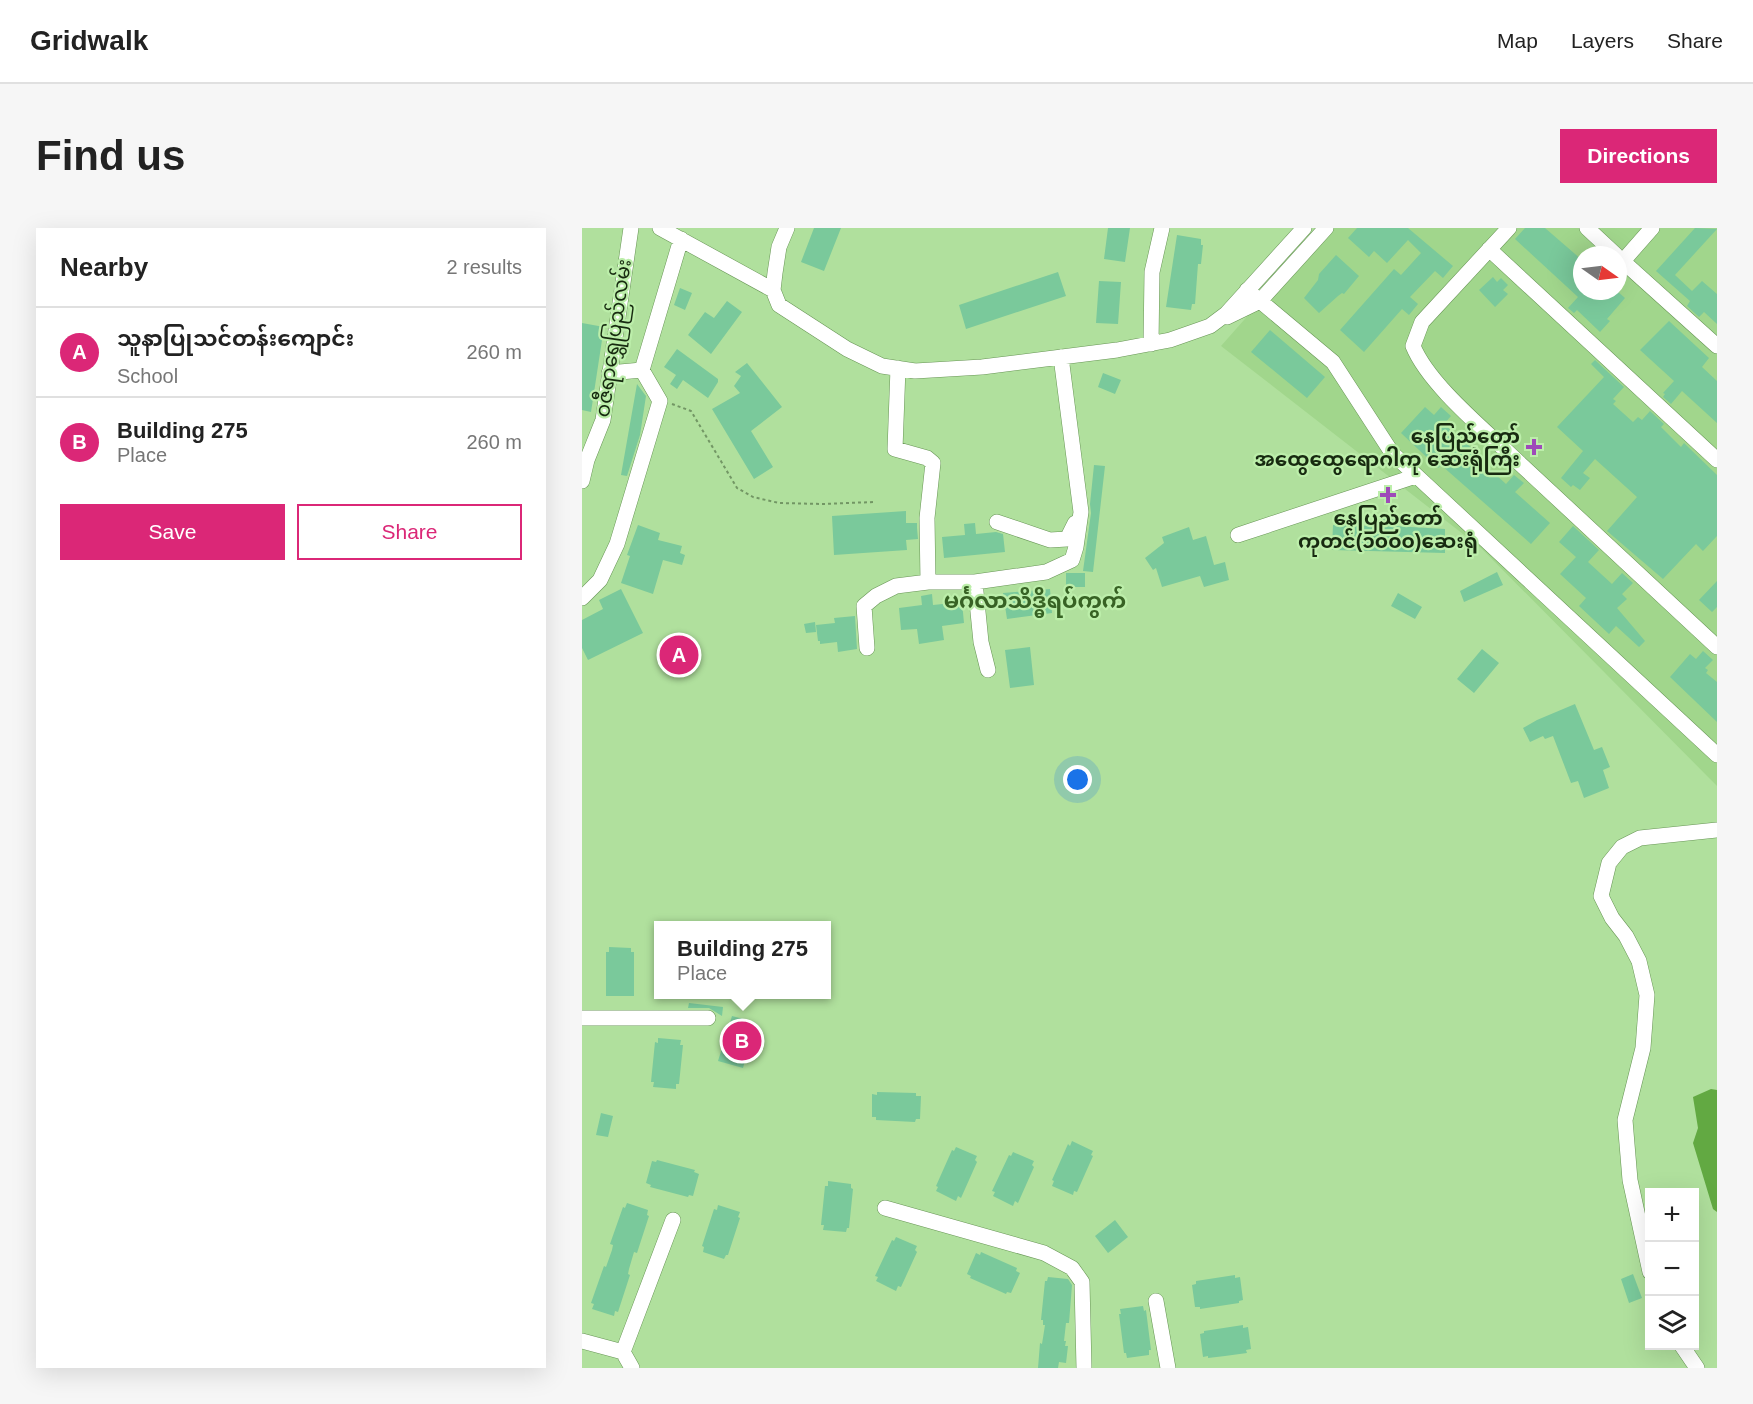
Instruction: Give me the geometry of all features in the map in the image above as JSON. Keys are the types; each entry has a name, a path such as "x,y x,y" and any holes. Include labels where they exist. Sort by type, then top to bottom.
{"street":[{"name":"ဝဇီရာရွှေပြည်လမ်း","path":"582,481 587,460 603,420 631,228"},
{"path":"660,228 773,290"},
{"path":"787,228 779,247 773,290 779,305 847,349 882,366 915,371 982,368 1170,340 1210,326 1260,301 1326,228"},
{"path":"1151,344 1152,272 1162,228"},
{"path":"1210,326 1226,314 1304,228"},
{"path":"1509,228 1422,322 1413,346 1419,360 1437,383 1491,436 1717,647"},
{"path":"1587,228 1606,246"},
{"path":"1627,251 1652,228"},
{"path":"582,598 600,580 617,544 660,401 642,370 681,239"},
{"path":"1490,249 1717,460"},
{"path":"1627,265 1717,346"},
{"path":"1247,290 1333,362 1392,453 1717,754"},
{"path":"867,648 864,606 876,596 896,586 928,582 975,582 1046,572 1072,560 1076,547 1080,512 1060,357"},
{"path":"898,368 895,448 927,458 933,463 927,518 928,582"},
{"path":"609,373 642,370"},
{"path":"1238,535 1416,476"},
{"path":"997,522 1050,540 1067,539 1080,512"},
{"path":"975,582 981,642 988,670"},
{"path":"1645,1250 1629,1179 1625,1120 1643,1048 1647,995 1638,961 1626,936 1612,918 1601,896 1609,863 1622,847 1640,838 1717,830"},
{"path":"582,1018 708,1018"},
{"path":"885,1208 1044,1253 1072,1268 1082,1282 1084,1368"},
{"path":"623,1352 673,1220"},
{"path":"1156,1301 1168,1368"},
{"path":"582,1341 623,1352 632,1368"},
{"path":"1685,1350 1697,1368"}],"path":[{"path":"660,401 691,411 737,488 753,497 779,503 874,502"}],"shaded area":[{"name":"နေပြည်တော် အထွေထွေရောဂါကု ဆေးရုံကြီး","path":"1325,228 1717,228 1717,786 1481,548 1221,346"},
{"path":"1711,1089 1717,1090 1717,1212 1713,1209 1693,1143 1698,1128 1693,1097"}],"building":[{"path":"814,228 841,228 824,271 801,262"},
{"path":"1108,228 1130,228 1125,262 1104,259"},
{"path":"1357,228 1408,228 1453,266 1443,278 1435,271 1410,297 1418,304 1409,315 1402,309 1364,352 1340,330 1394,269 1401,275 1421,253 1408,240 1387,263 1374,251 1369,257 1348,238"},
{"path":"1525,228 1545,228 1573,252 1573,292 1515,239"},
{"path":"1695,228 1717,229 1675,275 1692,291 1702,281 1717,294 1717,324 1704,312 1699,317 1687,306 1690,301 1656,271"},
{"path":"1177,235 1201,239 1201,245 1203,245 1201,264 1198,264 1195,304 1192,304 1191,310 1166,307"},
{"path":"1336,255 1359,276 1344,294 1338,296 1319,313 1304,298 1318,280 1319,274"},
{"path":"1058,272 1066,296 966,329 959,305"},
{"path":"1493,277 1497,282 1501,278 1508,285 1503,290 1508,294 1495,307 1479,290"},
{"path":"1099,281 1121,282 1118,324 1096,323"},
{"path":"680,288 692,293 685,310 674,305"},
{"path":"1575,300 1623,300 1607,319 1610,321 1600,332 1577,310 1574,313 1568,308"},
{"path":"727,301 742,312 711,354 688,335 705,312 714,318"},
{"path":"1669,321 1709,358 1702,367 1717,381 1717,423 1682,391 1671,404 1663,397 1665,394 1663,393 1674,381 1640,350"},
{"path":"582,323 604,327 591,412 582,410"},
{"path":"1270,330 1325,377 1307,398 1251,352"},
{"path":"677,349 718,379 708,398 683,380 677,389 670,384 676,375 664,367"},
{"path":"1595,360 1624,387 1613,399 1616,401 1613,404 1633,422 1638,417 1642,420 1650,411 1664,424 1661,427 1681,447 1684,443 1717,475 1717,536 1703,551 1696,544 1663,579 1607,531 1637,497 1595,459 1583,473 1590,478 1580,490 1573,485 1571,487 1561,478 1583,451 1557,427 1604,377 1591,364"},
{"path":"747,363 782,407 751,431 773,467 754,479 712,409 740,393 734,386 741,376 735,372"},
{"path":"1103,373 1121,380 1115,394 1098,387"},
{"path":"637,384 646,396 640,435 627,476 621,475"},
{"path":"1425,407 1434,415 1441,407 1451,416 1444,424 1483,458 1481,461 1506,484 1514,475 1524,483 1515,492 1550,523 1531,544 1441,465 1438,468 1401,433"},
{"path":"1094,465 1105,466 1093,572 1083,571 1091,513"},
{"path":"906,511 906,523 917,523 918,539 906,540 907,550 834,555 832,516"},
{"path":"1382,516 1394,516 1394,526 1445,529 1445,553 1332,550 1333,525 1382,526"},
{"path":"975,523 976,534 996,532 1003,534 1005,552 944,558 942,537 965,535 964,524"},
{"path":"638,525 660,533 658,540 682,546 680,553 685,555 682,565 663,560 653,594 621,583 630,556 627,555"},
{"path":"1573,526 1599,550 1588,562 1612,584 1622,573 1633,583 1622,594 1627,599 1617,608 1645,641 1639,647 1616,626 1609,634 1579,606 1586,598 1560,574 1576,557 1559,542"},
{"path":"1189,527 1193,540 1206,536 1214,565 1225,562 1229,580 1204,587 1200,576 1162,587 1156,568 1153,570 1145,558 1164,543 1162,537"},
{"path":"1497,572 1503,585 1464,602 1460,591"},
{"path":"1066,573 1085,573 1085,587 1066,587"},
{"path":"1717,581 1717,607 1712,612 1699,600"},
{"path":"621,589 643,633 588,660 582,648 582,620 603,609 599,600"},
{"path":"1050,589 1052,613 1007,619 1003,593"},
{"path":"1398,593 1422,607 1415,619 1391,606"},
{"path":"932,594 933,605 962,602 964,623 942,626 944,640 919,644 917,629 901,630 899,608 922,605 921,596"},
{"path":"855,616 857,649 838,652 837,642 820,644 816,625 835,623 834,618"},
{"path":"815,622 816,632 806,633 804,624"},
{"path":"1030,647 1034,685 1010,688 1005,650"},
{"path":"1482,649 1499,663 1474,693 1457,679"},
{"path":"1703,651 1713,660 1705,668 1708,670 1706,673 1717,682 1717,722 1670,677 1690,654 1696,659"},
{"path":"1575,704 1594,750 1602,747 1610,767 1603,770 1609,788 1584,798 1578,781 1571,783 1553,736 1545,739 1543,736 1530,742 1523,728"},
{"path":"609,947 631,948 631,952 634,952 634,996 606,996 606,952 609,952"},
{"path":"689,1003 723,1007 722,1016 709,1008 688,1008"},
{"path":"732,1016 755,1022 743,1068 718,1061"},
{"path":"658,1038 681,1040 680,1045 683,1045 679,1084 676,1084 676,1089 653,1087 654,1082 651,1082 655,1042 658,1043"},
{"path":"877,1092 916,1093 916,1096 921,1096 920,1119 916,1119 915,1122 876,1120 876,1117 872,1117 872,1094 877,1095"},
{"path":"601,1113 613,1116 608,1137 596,1135"},
{"path":"1072,1141 1093,1151 1091,1155 1093,1156 1077,1192 1074,1191 1073,1195 1052,1186 1054,1181 1052,1180 1068,1144 1070,1146"},
{"path":"956,1147 977,1156 975,1160 977,1162 961,1198 958,1196 956,1201 936,1191 938,1187 936,1186 952,1150 954,1151"},
{"path":"1013,1152 1034,1161 1032,1165 1034,1167 1018,1203 1015,1201 1013,1206 993,1196 995,1192 992,1191 1009,1155 1011,1156"},
{"path":"657,1160 695,1170 694,1172 699,1174 693,1196 688,1197 650,1187 651,1185 646,1183 652,1161"},
{"path":"828,1181 851,1184 853,1189 849,1228 846,1232 823,1230 824,1225 821,1225 825,1186 828,1186"},
{"path":"627,1203 648,1210 647,1215 649,1216 637,1253 634,1252 628,1274 630,1275 618,1312 615,1311 614,1316 592,1309 594,1304 591,1303 612,1250 613,1245 610,1244 623,1207 625,1208"},
{"path":"718,1205 740,1212 728,1255 724,1259 703,1252 704,1247 702,1246 714,1209 717,1210"},
{"path":"1115,1220 1128,1237 1108,1253 1095,1236"},
{"path":"896,1237 917,1246 915,1250 917,1252 901,1287 898,1286 896,1291 876,1281 878,1277 875,1276 892,1240 894,1241"},
{"path":"981,1252 1017,1268 1016,1271 1020,1273 1011,1293 1006,1294 970,1278 971,1276 967,1274 976,1253 980,1255"},
{"path":"1633,1274 1642,1298 1629,1303 1621,1279"},
{"path":"1235,1275 1235,1278 1240,1277 1243,1300 1239,1303 1200,1309 1200,1307 1195,1307 1192,1285 1196,1284 1196,1281"},
{"path":"1048,1277 1068,1279 1072,1285 1069,1323 1066,1323 1064,1341 1066,1341 1065,1346 1068,1346 1066,1363 1059,1362 1058,1368 1038,1368 1040,1343 1042,1344 1045,1325 1041,1320 1045,1281"},
{"path":"1143,1306 1144,1311 1146,1310 1151,1350 1149,1350 1149,1355 1127,1358 1124,1353 1120,1309"},
{"path":"1243,1325 1243,1328 1248,1327 1251,1349 1246,1350 1247,1353 1203,1357 1200,1334 1204,1331"}],"place":[{"name":"နေပြည်တော် အထွေထွေရောဂါကု ဆေးရုံကြီး","path":"1534,447"},
{"name":"နေပြည်တော် ကုတင်(၁၀၀၀)ဆေးရုံ","path":"1388,495"},
{"name":"သူနာပြုသင်တန်းကျောင်း","path":"679,655"},
{"name":"Building 275","path":"742,1041"}],"district":[{"name":"မင်္ဂလာသိဒ္ဓိရပ်ကွက်","path":"1035,600"}]}
